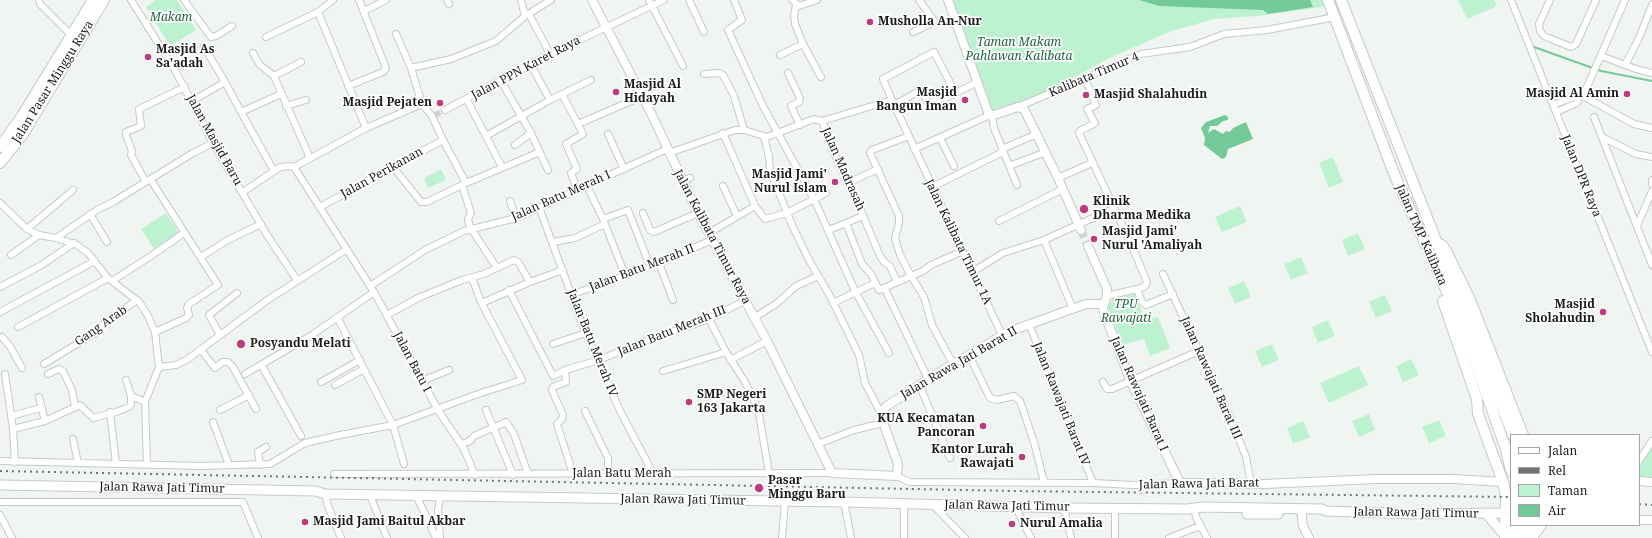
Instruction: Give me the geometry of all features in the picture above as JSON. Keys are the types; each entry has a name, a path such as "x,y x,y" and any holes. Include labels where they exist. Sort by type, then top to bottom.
{"main road":[{"name":"Jalan Pasar Minggu Raya","path":"0,148 22,116 68,33 93,0"},
{"name":"Jalan Pasar Minggu Raya","path":"0,163 22,134 104,0"},
{"name":"Jalan TMP Kalibata","path":"1328,0 1393,171 1426,248 1465,322 1513,434"},
{"name":"Jalan TMP Kalibata","path":"1341,0 1433,234 1465,322 1506,449 1510,467"},
{"path":"1433,234 1448,253 1470,300 1523,434"},
{"path":"1426,248 1431,276 1450,318 1477,399 1478,414 1507,485 1506,513 1508,538"},
{"name":"Jalan Rawa Jati Timur","path":"0,485 316,491 324,494 370,495 1016,506 1064,512 1115,508 1192,509 1263,515 1302,511 1323,513 1326,511 1418,514 1506,513"},
{"name":"Jalan Rawa Jati Timur","path":"0,490 310,496 319,496 324,494"},
{"path":"1486,513 1508,538"},
{"path":"1508,538 1514,526"},
{"path":"1523,538 1524,526"},
{"path":"1531,526 1532,538"}],"street":[{"path":"39,0 40,4 68,33"},
{"name":"Jalan Masjid Baru","path":"131,0 140,11 185,87 213,143 261,224 297,280"},
{"path":"184,0 211,37 216,36 232,26"},
{"path":"266,37 318,12 333,0"},
{"path":"348,86 384,72 386,68 359,0"},
{"path":"364,11 386,0"},
{"path":"521,0 527,15 550,54"},
{"path":"411,68 451,59 496,41 527,15 551,0"},
{"name":"Jalan Kalibata Timur Raya","path":"592,0 643,96 698,213 755,317 832,473"},
{"name":"Jalan PPN Karet Raya","path":"445,110 467,100 550,54 651,3 664,0"},
{"path":"689,0 704,32"},
{"path":"734,0 742,19 741,22 728,30 763,106 814,199 855,291 889,353"},
{"path":"817,0 802,6 794,2 794,20 803,44 821,78"},
{"path":"912,32 935,22 919,0"},
{"path":"948,0 991,116 994,128 1017,185"},
{"name":"Jalan DPR Raya","path":"1511,0 1652,352"},
{"path":"1550,0 1538,24 1540,31 1544,36 1571,47 1576,44 1596,0"},
{"path":"1556,112 1577,103 1581,97 1592,78 1625,0"},
{"path":"651,3 683,66"},
{"path":"1625,65 1639,38 1652,5"},
{"path":"318,12 366,128"},
{"name":"Kalibata Timur 4","path":"1018,107 1141,54 1190,48 1224,34 1267,30 1334,17"},
{"path":"396,34 411,68 422,104 434,116 443,140 464,184 471,213 468,222 497,268"},
{"path":"780,55 803,44"},
{"path":"204,47 274,171"},
{"name":"Jalan Kalibata Timur 1A","path":"955,92 934,52 883,79 914,149 974,272 1002,335"},
{"path":"253,53 260,65 274,76 310,158"},
{"path":"1600,58 1652,73"},
{"path":"274,76 301,62"},
{"path":"531,65 550,100"},
{"path":"704,74 719,73 723,75 734,96 744,130"},
{"path":"788,73 800,98 799,102 791,106 800,125"},
{"path":"1085,79 1096,105 1087,110 1095,123 1079,133 1146,280 1145,286 1137,290 1105,300"},
{"path":"486,136 550,100 591,80"},
{"path":"502,81 531,133 548,170"},
{"path":"192,101 225,82"},
{"path":"822,121 893,102 919,90 923,93 927,101 931,102 941,100 978,82"},
{"path":"155,332 186,318 189,304 218,287 218,284 201,257 132,155 126,132 141,126 139,109 185,87"},
{"path":"241,112 281,94"},
{"path":"562,94 583,134 566,144 577,169 571,173 577,188"},
{"path":"578,124 643,96"},
{"path":"1553,105 1574,97 1581,97 1634,124 1652,128"},
{"path":"286,106 306,100"},
{"path":"467,100 502,168"},
{"path":"243,192 274,171 285,166 294,167 366,128 422,104"},
{"path":"914,149 991,116 1018,107 1024,109 1063,188 1079,227"},
{"path":"1594,117 1652,265"},
{"name":"Jalan Madrasah","path":"764,137 778,134 814,119 822,121 837,160 880,256 884,262 890,266 897,282"},
{"path":"668,151 735,130 744,130 764,137 769,156 770,171 787,213 858,355 865,383 882,419 898,464 897,476 832,473 769,473 758,408 748,387 730,360 709,319"},
{"path":"515,145 531,133"},
{"path":"723,133 755,206 765,219 787,213 826,193"},
{"path":"608,134 624,169"},
{"path":"932,187 1037,134"},
{"path":"909,136 871,151 870,154 899,216 896,242 911,276 924,296 932,325 953,364"},
{"path":"1602,137 1636,154 1652,157"},
{"path":"940,138 954,166"},
{"name":"Jalan Perikanan","path":"320,207 443,140"},
{"path":"56,238 90,214 149,181 177,162 213,143"},
{"name":"Jalan Batu Merah I","path":"370,286 425,250 464,230 516,218 586,184 668,151"},
{"path":"393,167 421,202 427,202 464,184 515,164 540,152"},
{"path":"1009,166 1046,152"},
{"path":"1058,178 1092,163"},
{"name":"Jalan Batu I","path":"294,167 388,315 438,410 462,444 475,475"},
{"path":"848,183 878,169"},
{"path":"682,181 690,178"},
{"path":"586,184 604,222 625,274"},
{"path":"723,186 737,216"},
{"path":"999,221 1063,188"},
{"path":"27,229 73,190"},
{"path":"1637,226 1652,191"},
{"path":"510,201 516,218"},
{"path":"0,204 27,229 39,235 74,243 88,253 110,280 137,300 147,314 155,332 159,367 145,402 147,464"},
{"name":"Jalan Batu Merah II","path":"571,295 625,274 659,263 710,236 737,216 755,206"},
{"name":"Jalan Batu Merah IV","path":"539,207 586,333 620,411 654,475"},
{"path":"974,272 1003,253 1079,227 1114,209"},
{"path":"553,242 575,238 628,210 650,266"},
{"path":"643,213 650,230 654,232 698,213"},
{"path":"90,214 107,242"},
{"path":"829,230 863,216"},
{"path":"846,223 860,260 871,274 879,290 885,289 897,282 923,272 931,265 963,251"},
{"path":"201,257 226,241 261,224"},
{"path":"18,327 110,280 151,256 184,233"},
{"path":"11,255 39,235"},
{"path":"1044,240 1073,309"},
{"path":"0,287 40,266 71,247 74,243"},
{"name":"Jalan Rawajati Barat I","path":"1088,246 1106,285 1104,313 1131,382 1180,483"},
{"path":"159,367 176,366 201,350 220,334 297,280 347,249"},
{"path":"388,315 418,298 516,260 530,282"},
{"path":"0,312 95,261"},
{"path":"659,263 673,300"},
{"path":"482,303 509,290 544,276 545,278 562,270"},
{"name":"Jalan Rawajati Barat III","path":"1163,274 1240,440 1251,483"},
{"path":"755,317 776,304 796,286 818,276"},
{"path":"0,461 116,464 270,464 292,450 305,444 340,435 393,425 438,410 478,394 522,380 482,303 472,278"},
{"path":"833,303 855,291 875,283"},
{"path":"885,289 928,379"},
{"name":"Jalan Batu Merah III","path":"509,290 553,376 564,370 599,360 645,341 709,319 746,300"},
{"path":"1137,290 1142,302 1146,304 1173,294"},
{"path":"245,374 262,366 374,292"},
{"path":"220,334 208,315 237,293"},
{"name":"Gang Arab","path":"44,364 95,333 105,322 137,300"},
{"name":"Jalan Rawa Jati Barat II","path":"882,419 888,405 928,379 1002,335 1073,309 1105,300"},
{"path":"337,317 393,425 404,464"},
{"name":"Jalan Rawajati Barat IV","path":"1029,324 1093,483"},
{"path":"1645,335 1652,332"},
{"path":"553,344 586,333"},
{"path":"0,337 2,337 11,348 22,368"},
{"path":"730,360 767,341"},
{"path":"201,350 215,368 223,362 228,362 233,366 256,409"},
{"path":"1103,382 1106,387 1110,389 1131,382 1199,351"},
{"path":"663,371 726,352"},
{"path":"969,355 992,400 1014,396 1020,401 1034,442 1044,482"},
{"path":"321,382 360,360"},
{"path":"262,366 301,436"},
{"path":"335,385 364,369"},
{"path":"48,374 59,370 63,371 72,390 75,406"},
{"path":"422,381 450,370"},
{"path":"564,370 566,382 553,387 552,390 562,415 562,419 557,424 573,474"},
{"path":"5,374 13,429 15,462"},
{"path":"13,429 45,421 75,406 82,406 90,418 129,407 131,404 131,396 126,380"},
{"path":"920,384 950,458"},
{"path":"220,410 249,395"},
{"path":"131,396 145,402"},
{"path":"39,397 45,421"},
{"path":"11,416 41,408"},
{"path":"486,410 513,475"},
{"path":"585,411 608,458 608,474"},
{"path":"110,412 116,464"},
{"path":"818,444 882,419"},
{"path":"213,422 229,465"},
{"path":"462,444 470,441 474,436 506,422 514,434 528,474"},
{"path":"73,439 78,463"},
{"path":"1640,459 1652,441"},
{"path":"260,465 258,452 266,447"},
{"name":"Jalan Batu Merah","path":"334,474 654,475 769,473"},
{"name":"Jalan Rawa Jati Barat","path":"897,476 909,482 1044,482 1134,485 1375,479 1454,479 1507,485"},
{"path":"1640,482 1652,482"},
{"path":"324,494 342,538"},
{"path":"370,495 387,538"},
{"path":"416,495 436,538"},
{"path":"440,495 438,511 440,538"},
{"path":"782,538 785,501"},
{"path":"0,502 242,502 258,538"},
{"path":"844,502 852,538"},
{"path":"904,505 904,538"},
{"path":"933,505 965,538"},
{"path":"1016,506 1031,538"},
{"path":"1115,508 1115,538"},
{"path":"1192,509 1207,538"},
{"path":"1302,511 1304,526 1309,538"},
{"path":"1064,512 1071,538"},
{"path":"0,515 12,538"},
{"path":"1640,520 1652,520"},
{"path":"1168,538 1200,526"},
{"path":"1532,538 1541,526"},
{"path":"0,531 7,528"}],"green space":[{"name":"Makam","path":"156,0 177,0 196,30 170,46 146,7"},
{"name":"Taman Makam Pahlawan Kalibata","path":"949,0 1328,0 1330,6 1257,16 1214,19 1169,32 1112,57 1018,107 992,116"},
{"path":"1458,0 1494,0 1497,6 1467,19"},
{"path":"1333,157 1343,182 1329,188 1319,163"},
{"path":"441,169 446,180 428,188 424,178"},
{"path":"1240,206 1247,222 1222,232 1215,217"},
{"path":"166,213 179,233 154,249 141,229"},
{"path":"1358,233 1365,249 1348,256 1342,240"},
{"path":"1301,257 1308,273 1291,280 1284,264"},
{"path":"1244,281 1251,297 1235,304 1228,288"},
{"name":"TPU Rawajati","path":"1136,294 1144,320 1158,317 1170,348 1150,356 1144,339 1122,345 1108,306 1113,298"},
{"path":"1385,295 1392,311 1376,318 1369,302"},
{"path":"1328,320 1335,336 1318,343 1312,327"},
{"path":"1272,344 1279,360 1262,367 1255,351"},
{"path":"1411,359 1419,375 1403,382 1396,366"},
{"path":"1359,366 1368,385 1329,403 1320,383"},
{"path":"1369,414 1375,430 1359,437 1352,421"},
{"path":"1439,420 1446,436 1429,443 1422,427"},
{"path":"1303,421 1310,437 1293,444 1287,428"},
{"path":"1652,446 1652,478 1640,478 1640,466"}],"water":[{"path":"1139,0 1310,0 1313,7 1268,14 1263,10 1159,6"},
{"path":"1225,115 1228,117 1228,120 1223,121 1217,126 1210,126 1208,133 1214,129 1223,134 1226,131 1230,132 1233,128 1246,122 1253,139 1228,149 1226,157 1222,159 1204,145 1205,138 1201,128 1206,122"}],"waterway":[{"path":"1534,47 1601,71 1652,81"}],"tunnel":[{"path":"435,115 445,110"},
{"path":"1081,230 1088,246"}],"railway":[{"path":"0,471 1015,491 1510,497"},
{"path":"1640,504 1652,505"}],"place":[{"name":"Musholla An-Nur","path":"870,22"},
{"name":"Masjid As Sa'adah","path":"148,57"},
{"name":"Masjid Al Hidayah","path":"616,92"},
{"name":"Masjid Al Amin","path":"1627,94"},
{"name":"Masjid Shalahudin","path":"1086,95"},
{"name":"Masjid Bangun Iman","path":"965,100"},
{"name":"Masjid Pejaten","path":"440,103"},
{"name":"Masjid Jami' Nurul Islam","path":"835,182"},
{"name":"Klinik Dharma Medika","path":"1084,209"},
{"name":"Masjid Jami' Nurul 'Amaliyah","path":"1094,239"},
{"name":"Masjid Sholahudin","path":"1603,312"},
{"name":"Posyandu Melati","path":"241,344"},
{"name":"SMP Negeri 163 Jakarta","path":"689,402"},
{"name":"KUA Kecamatan Pancoran","path":"983,426"},
{"name":"Kantor Lurah Rawajati","path":"1022,457"},
{"name":"Pasar Minggu Baru","path":"759,488"},
{"name":"Masjid Jami Baitul Akbar","path":"305,522"},
{"name":"Nurul Amalia","path":"1012,524"}]}
